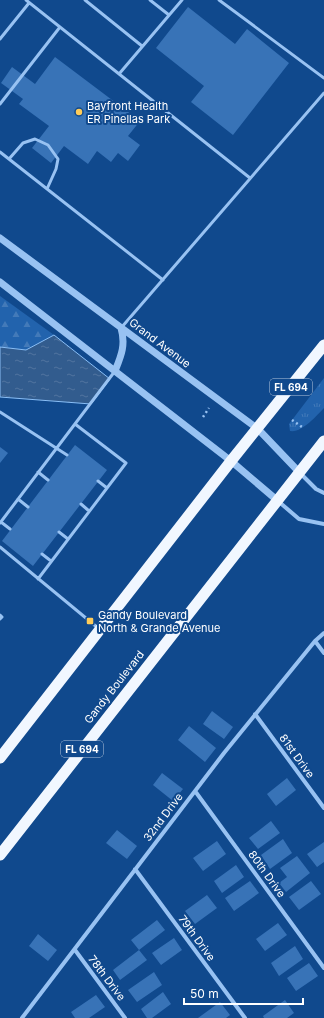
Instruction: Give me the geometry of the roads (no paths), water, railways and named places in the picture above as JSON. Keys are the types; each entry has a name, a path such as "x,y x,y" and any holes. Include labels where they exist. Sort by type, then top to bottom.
{"highway":[{"name":"FL 694","path":"0,758 231,461 324,345"},
{"name":"Gandy Boulevard","path":"0,856 324,441"}],"street":[{"name":"Grand Avenue","path":"0,238 258,429 300,473"},
{"path":"0,282 231,461 299,519 324,524"},
{"path":"115,371 123,353 124,338 121,328"},
{"path":"300,473 316,489 324,493"},
{"name":"32nd Drive","path":"22,1018 75,950 135,868 255,714 315,641 324,633"},
{"path":"315,641 324,653"},
{"name":"81st Drive","path":"255,714 324,808"},
{"name":"80th Drive","path":"195,791 324,968"},
{"name":"79th Drive","path":"135,868 244,1018"},
{"name":"78th Drive","path":"75,950 125,1018"}],"lane":[{"path":"85,0 142,46"},
{"path":"150,0 169,15"},
{"path":"118,74 182,0"},
{"path":"219,0 324,78"},
{"path":"0,39 27,1 250,178"},
{"path":"0,104 60,27"},
{"path":"121,328 324,93"},
{"path":"8,159 23,143 35,139 48,145 58,159 56,168 47,189"},
{"path":"0,152 163,280"},
{"path":"10,529 1,523 115,371"},
{"path":"0,412 55,449 67,455"},
{"path":"38,579 126,463 75,424"},
{"path":"38,472 48,480"},
{"path":"98,481 107,488"},
{"path":"18,499 28,507"},
{"path":"81,504 89,511"},
{"path":"59,532 68,539"},
{"path":"0,547 100,630"},
{"path":"42,554 52,561"},
{"path":"0,616 2,617 0,619"}],"water":[{"path":"54,335 110,379 91,404 0,397 0,347 26,350"}],"place":[{"name":"Bayfront Health ER Pinellas Park","path":"79,112"},
{"name":"Gandy Boulevard North & Grande Avenue","path":"90,621"}]}
